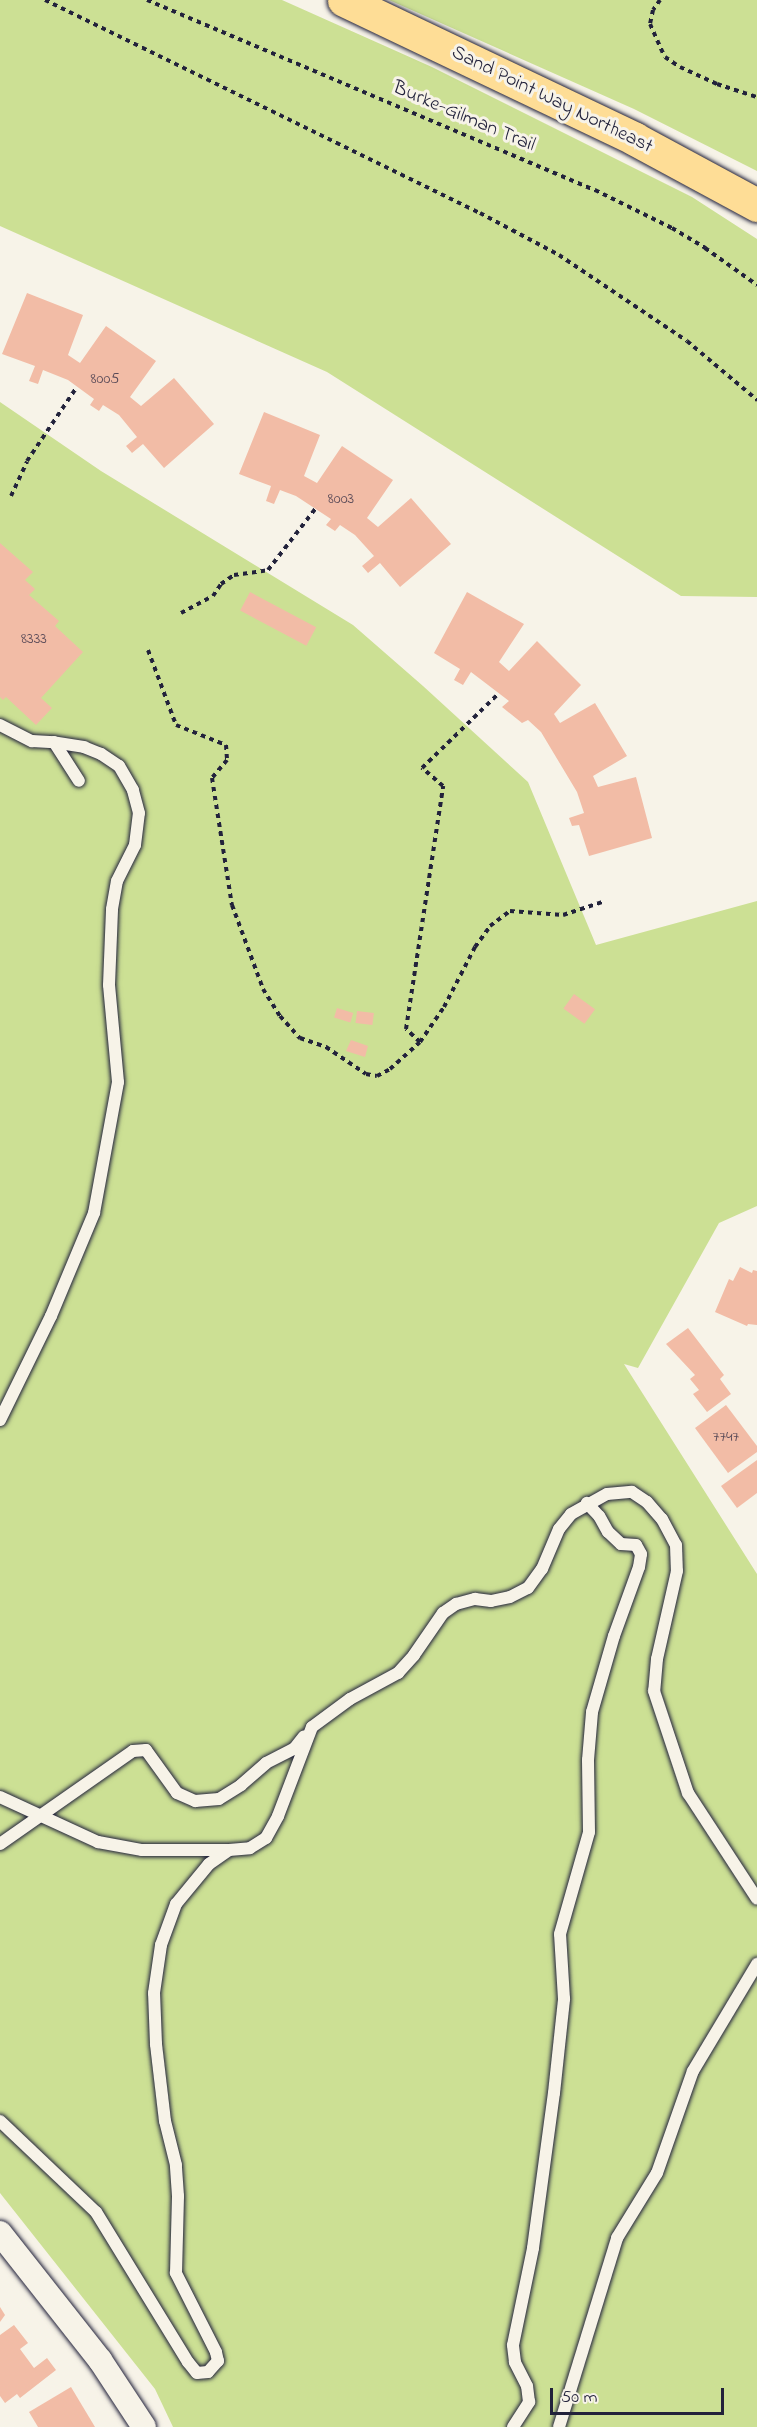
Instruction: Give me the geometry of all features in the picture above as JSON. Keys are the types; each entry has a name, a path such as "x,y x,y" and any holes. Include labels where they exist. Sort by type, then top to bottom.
{"main road":[{"name":"Sand Point Way Northeast","path":"344,0 635,138 757,205"}],"street":[{"path":"0,2233 100,2360 144,2427"}],"lane":[{"path":"0,725 32,741 84,747 101,754 119,766 133,790 139,813 135,845 117,881 112,909 109,985 117,1082 94,1213 51,1316 0,1420"},
{"path":"54,742 80,780"},
{"path":"0,1844 133,1751 146,1750 177,1793 195,1802 219,1800 242,1785 266,1763 294,1749 312,1727 350,1699 398,1673 414,1655 443,1613 456,1604 475,1599 491,1601 510,1598 528,1588 542,1569 559,1529 571,1514 587,1503 607,1494 632,1492 647,1502 662,1519 676,1545 678,1571 657,1659 654,1691 688,1793 757,1899"},
{"path":"513,2427 529,2402 527,2386 515,2362 513,2345 533,2248 554,2093 564,1999 560,1934 589,1832 588,1760 592,1712 614,1636 639,1567 641,1554 636,1545 621,1544 608,1532 599,1516 587,1503"},
{"path":"0,1797 38,1817 98,1842 142,1850 250,1848 266,1838 278,1816 312,1727"},
{"path":"0,2121 96,2212 188,2362 198,2373 208,2372 218,2361 216,2352 176,2273 178,2196 176,2165 165,2121 156,2044 154,1993 161,1945 176,1904 209,1864 229,1850"},
{"path":"559,2427 617,2238 657,2173 693,2071 757,1964"}],"path":[{"path":"45,0 480,213 559,255 687,341 757,400"},
{"name":"Burke-Gilman Trail","path":"147,0 595,190 672,228 757,285"},
{"path":"660,0 653,10 650,24 665,57 680,67 717,84 757,97"},
{"path":"10,496 27,461 77,387"},
{"path":"181,613 213,596 221,584 234,575 271,568 316,508"},
{"path":"148,650 176,725 226,745 227,760 212,778 232,905 263,989 280,1016 300,1038 326,1047 366,1074 377,1076 390,1069 420,1042 444,1007 475,947 490,926 510,911 563,915 602,902"},
{"path":"420,1042 406,1029 443,786 422,768 500,693"}],"green space":[{"path":"0,0 282,0 432,67 692,197 757,239 757,597 681,596 327,372 0,226"},
{"path":"389,0 757,0 757,171 634,109"},
{"path":"0,402 101,471 353,625 423,686 528,782 596,945 757,901 757,1206 719,1223 638,1368 624,1364 757,1574 757,2427 173,2427 155,2389 0,2193"}],"building":[{"path":"27,293 83,315 68,355 80,363 106,326 156,361 130,397 141,406 174,378 214,424 164,468 143,444 132,453 126,446 137,437 119,415 103,405 99,411 90,405 94,399 68,380 43,370 38,384 29,381 35,366 2,354"},
{"path":"264,412 320,435 304,476 317,483 342,446 393,480 367,518 378,527 411,498 451,544 400,587 380,563 368,573 362,566 374,556 355,535 340,525 335,531 326,525 331,519 296,496 280,490 274,504 266,501 271,486 239,474"},
{"path":"0,543 33,572 25,580 35,589 29,595 59,621 55,626 83,652 41,698 52,708 36,725 6,697 3,700 0,697"},
{"path":"250,592 316,627 306,646 240,611"},
{"path":"467,592 524,624 499,662 509,671 537,641 581,685 554,714 560,723 595,703 627,756 593,776 598,787 636,777 652,838 589,856 579,825 572,826 569,818 584,813 577,792 541,732 528,720 522,723 502,707 509,701 471,672 463,685 454,680 460,669 434,653"},
{"path":"574,994 595,1009 584,1024 563,1009"},
{"path":"337,1008 353,1013 350,1023 334,1018"},
{"path":"357,1011 374,1013 372,1025 356,1023"},
{"path":"351,1040 368,1046 365,1057 346,1051"},
{"path":"740,1267 752,1273 753,1270 757,1271 757,1325 748,1324 747,1326 715,1312 729,1279 733,1281"},
{"path":"688,1328 724,1375 720,1379 731,1394 707,1412 693,1394 699,1390 690,1379 695,1375 666,1344"},
{"path":"726,1405 757,1446 757,1452 728,1473 695,1428"},
{"path":"757,1460 757,1493 737,1508 721,1486"},
{"path":"0,2307 5,2315 0,2322"},
{"path":"14,2325 28,2343 20,2349 34,2368 47,2358 56,2370 20,2398 17,2394 5,2403 0,2396 0,2335"},
{"path":"71,2387 95,2427 38,2427 29,2412"}]}
